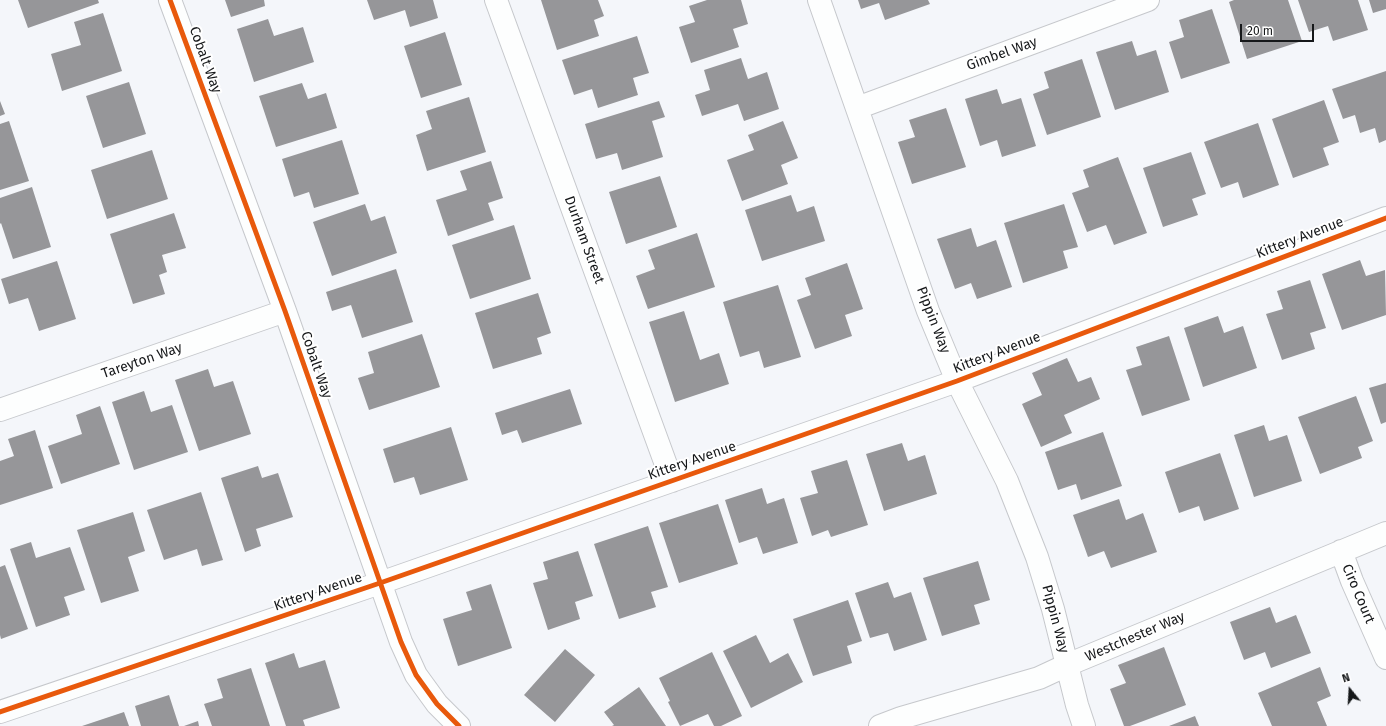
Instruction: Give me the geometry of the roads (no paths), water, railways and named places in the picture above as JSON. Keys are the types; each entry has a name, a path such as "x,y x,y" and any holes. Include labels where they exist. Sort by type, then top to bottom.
{"street":[{"name":"Cobalt Way","path":"170,0 285,311 401,642 416,675 437,704 459,726"},
{"name":"Durham Street","path":"496,0 672,481"},
{"name":"Pippin Way","path":"819,0 928,311 957,381 1007,481 1037,557 1054,609 1077,705 1084,726"},
{"name":"Gimbel Way","path":"857,108 1148,0"},
{"name":"Kittery Avenue","path":"0,712 380,583 957,381 1386,218"},
{"name":"Tareyton Way","path":"1,408 285,311"},
{"name":"Westchester Way","path":"880,726 901,718 1039,678 1386,533"},
{"name":"Ciro Court","path":"1341,551 1352,581 1386,658"}]}
